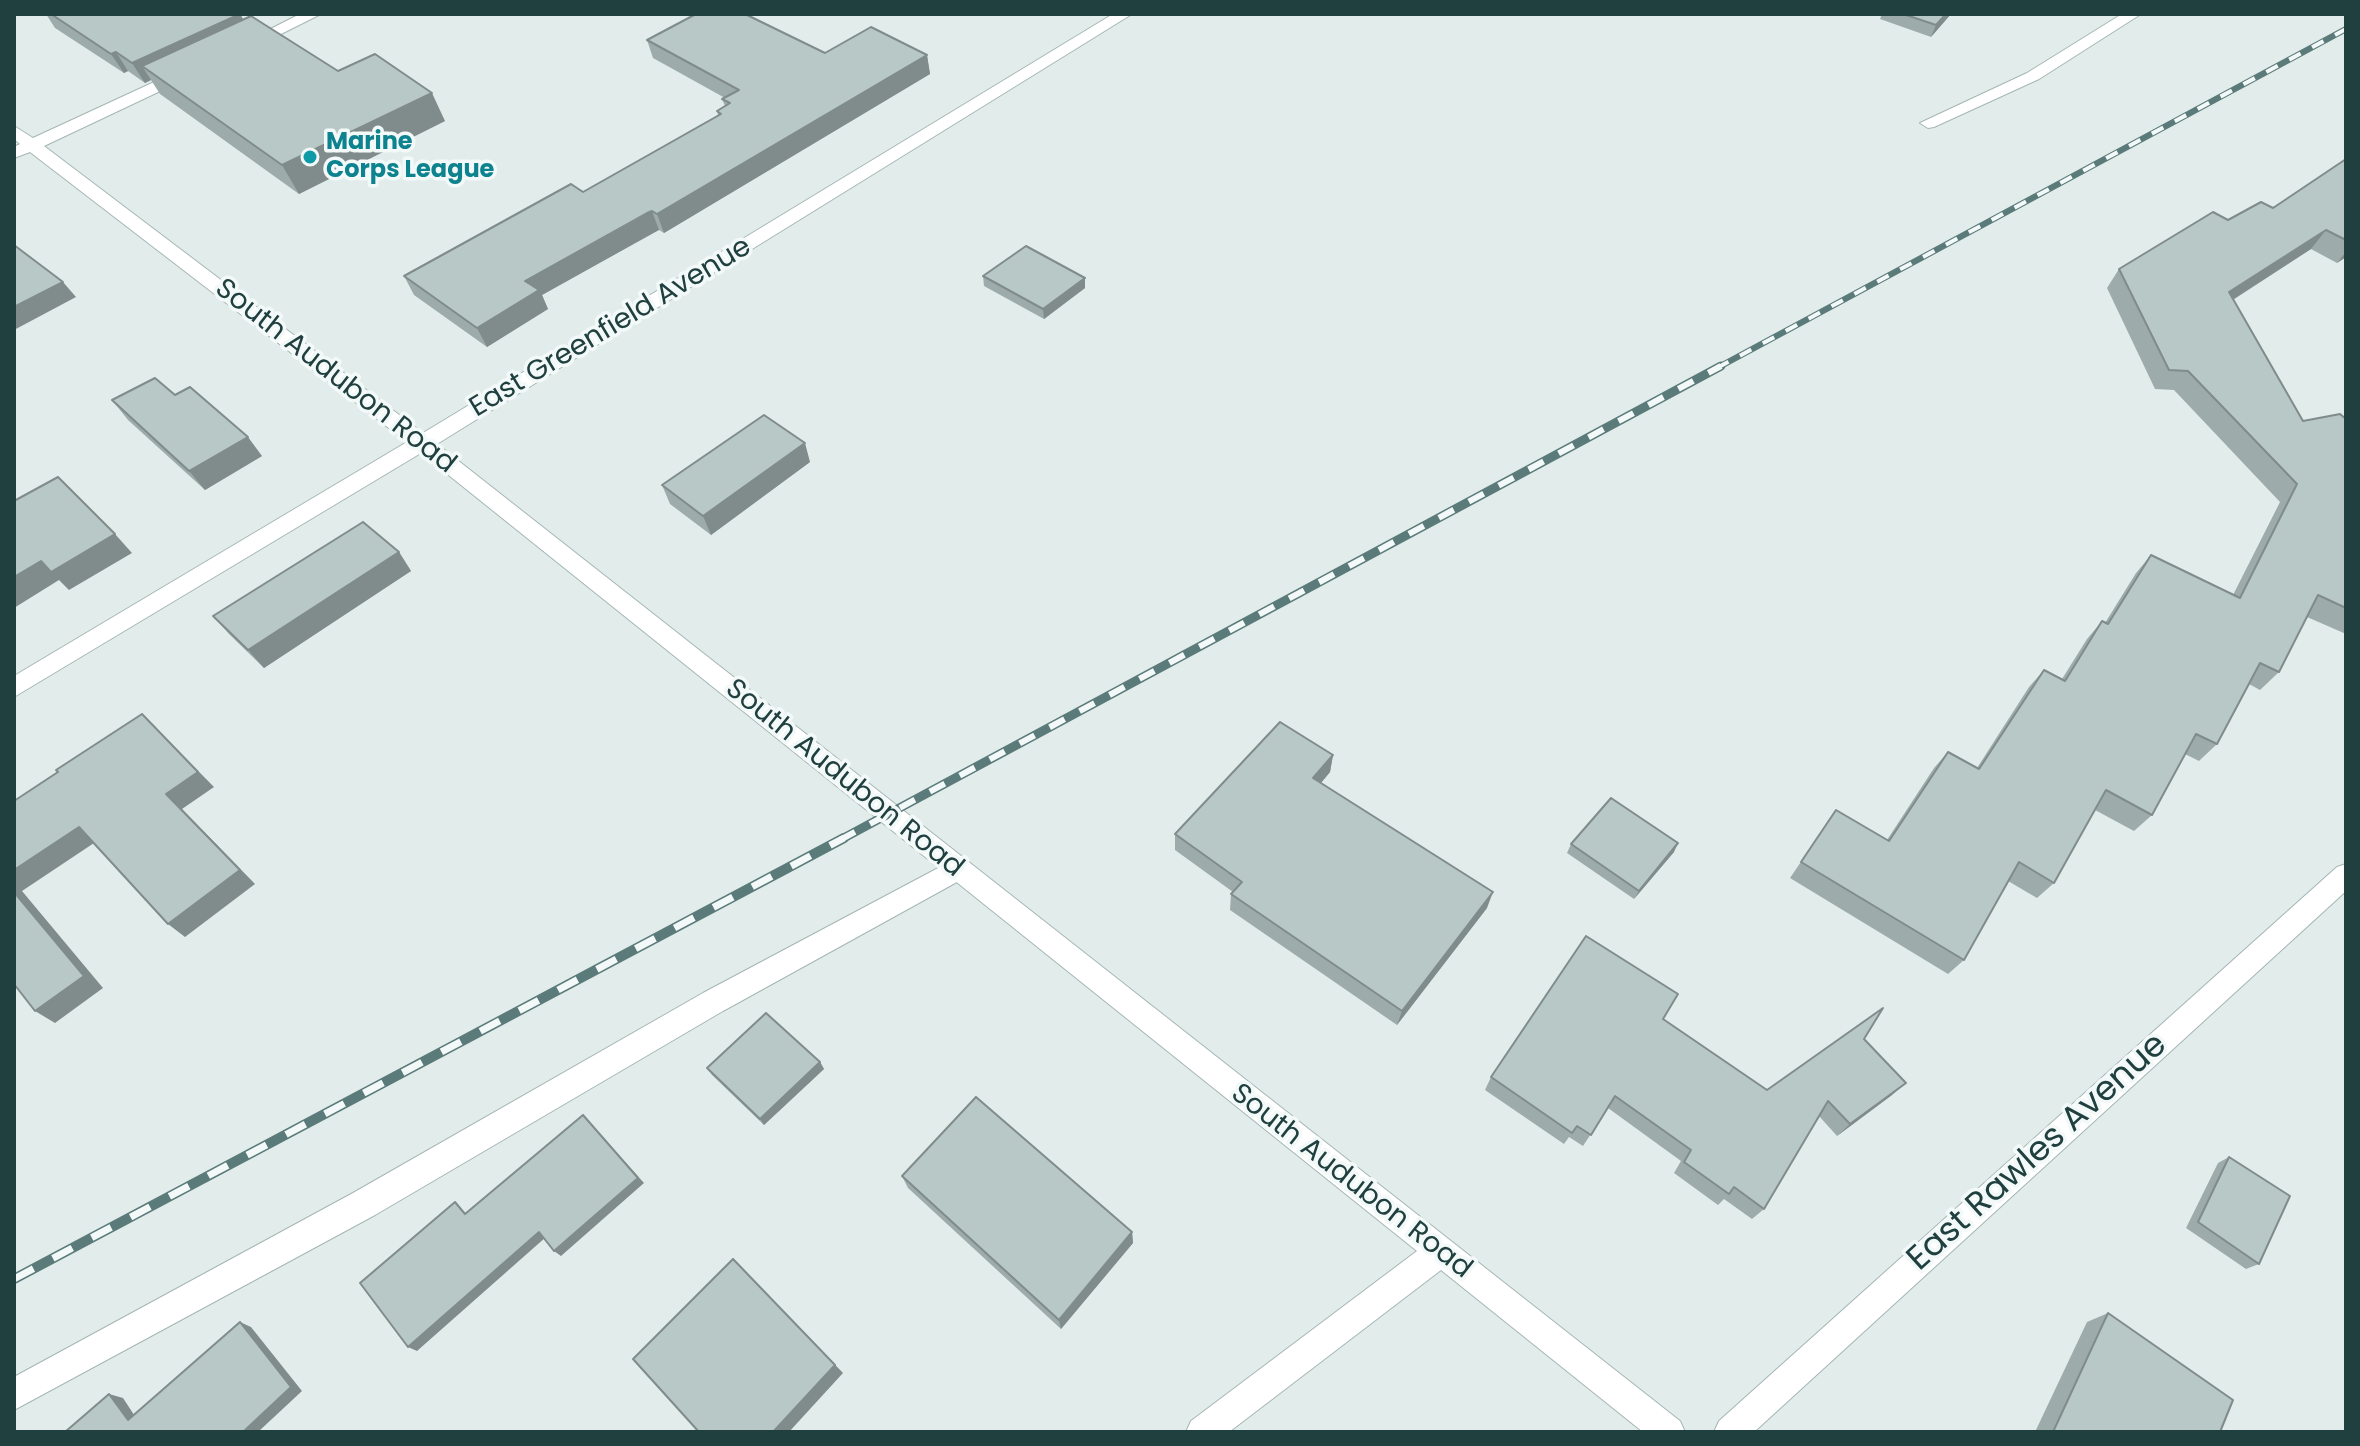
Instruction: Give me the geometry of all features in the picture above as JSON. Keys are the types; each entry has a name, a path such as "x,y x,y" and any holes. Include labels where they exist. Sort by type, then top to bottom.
{"street":[{"path":"229,53 313,14"},
{"name":"East Greenfield Avenue","path":"14,688 1124,14"},
{"path":"1928,123 2033,76 2133,14"},
{"path":"20,143 201,66"},
{"name":"South Audubon Road","path":"20,143 422,443 1669,1432"},
{"path":"14,1394 364,1204 713,1002 957,869"},
{"name":"East Rawles Avenue","path":"1730,1432 2346,875"},
{"path":"1202,1432 1440,1252"}],"building":[{"path":"51,14 240,14 132,63 116,52 111,54"},
{"path":"696,14 745,14 825,53 871,27 927,55 657,214 652,211 647,213 525,281 539,290 477,328 404,276 571,184 583,192 721,114 717,111 730,103 722,99 739,90 647,40"},
{"path":"1903,14 1946,14 1936,25"},
{"path":"251,16 338,71 375,54 432,93 282,165 142,66"},
{"path":"2346,159 2346,240 2326,230 2229,292 2303,421 2340,414 2346,419 2346,608 2318,595 2279,672 2260,663 2217,744 2196,734 2152,815 2106,790 2054,883 2019,862 1964,960 1801,862 1836,810 1889,841 1948,752 1979,769 2044,670 2065,681 2102,621 2108,624 2151,555 2240,598 2297,484 2188,371 2169,370 2119,269 2213,212 2228,220 2261,202 2273,208"},
{"path":"14,245 63,282 14,307"},
{"path":"1026,246 1085,278 1043,309 983,276"},
{"path":"155,378 175,395 190,387 248,437 189,471 112,400"},
{"path":"764,415 805,443 703,516 662,485"},
{"path":"58,477 115,534 51,572 41,561 14,577 14,501"},
{"path":"363,522 399,552 248,650 213,616"},
{"path":"142,714 198,772 166,794 240,870 168,924 79,827 14,870 14,801"},
{"path":"1280,722 1333,755 1313,778 1493,892 1402,1011 1231,894 1242,882 1175,834"},
{"path":"1611,798 1678,843 1639,891 1571,844"},
{"path":"14,892 84,976 35,1011 14,984"},
{"path":"1586,936 1678,994 1663,1019 1767,1090 1883,1008 1864,1039 1906,1083 1850,1124 1828,1101 1764,1209 1734,1187 1729,1194 1684,1162 1691,1150 1615,1096 1591,1135 1577,1126 1572,1133 1491,1077"},
{"path":"766,1013 820,1062 760,1119 707,1068"},
{"path":"976,1097 1132,1232 1059,1320 902,1176"},
{"path":"583,1115 638,1178 554,1251 539,1232 408,1347 360,1283 455,1202 465,1214"},
{"path":"2229,1157 2290,1196 2259,1264 2198,1222"},
{"path":"733,1259 835,1365 773,1432 699,1432 633,1359"},
{"path":"2108,1313 2233,1400 2220,1432 2053,1432"},
{"path":"240,1322 291,1387 243,1432 65,1432 109,1394 128,1420"}],"railway":[{"path":"1717,368 2346,29"},
{"path":"840,840 1721,366"},
{"path":"14,1279 844,838"}],"place":[{"name":"Marine Corps League","path":"310,157"}]}
